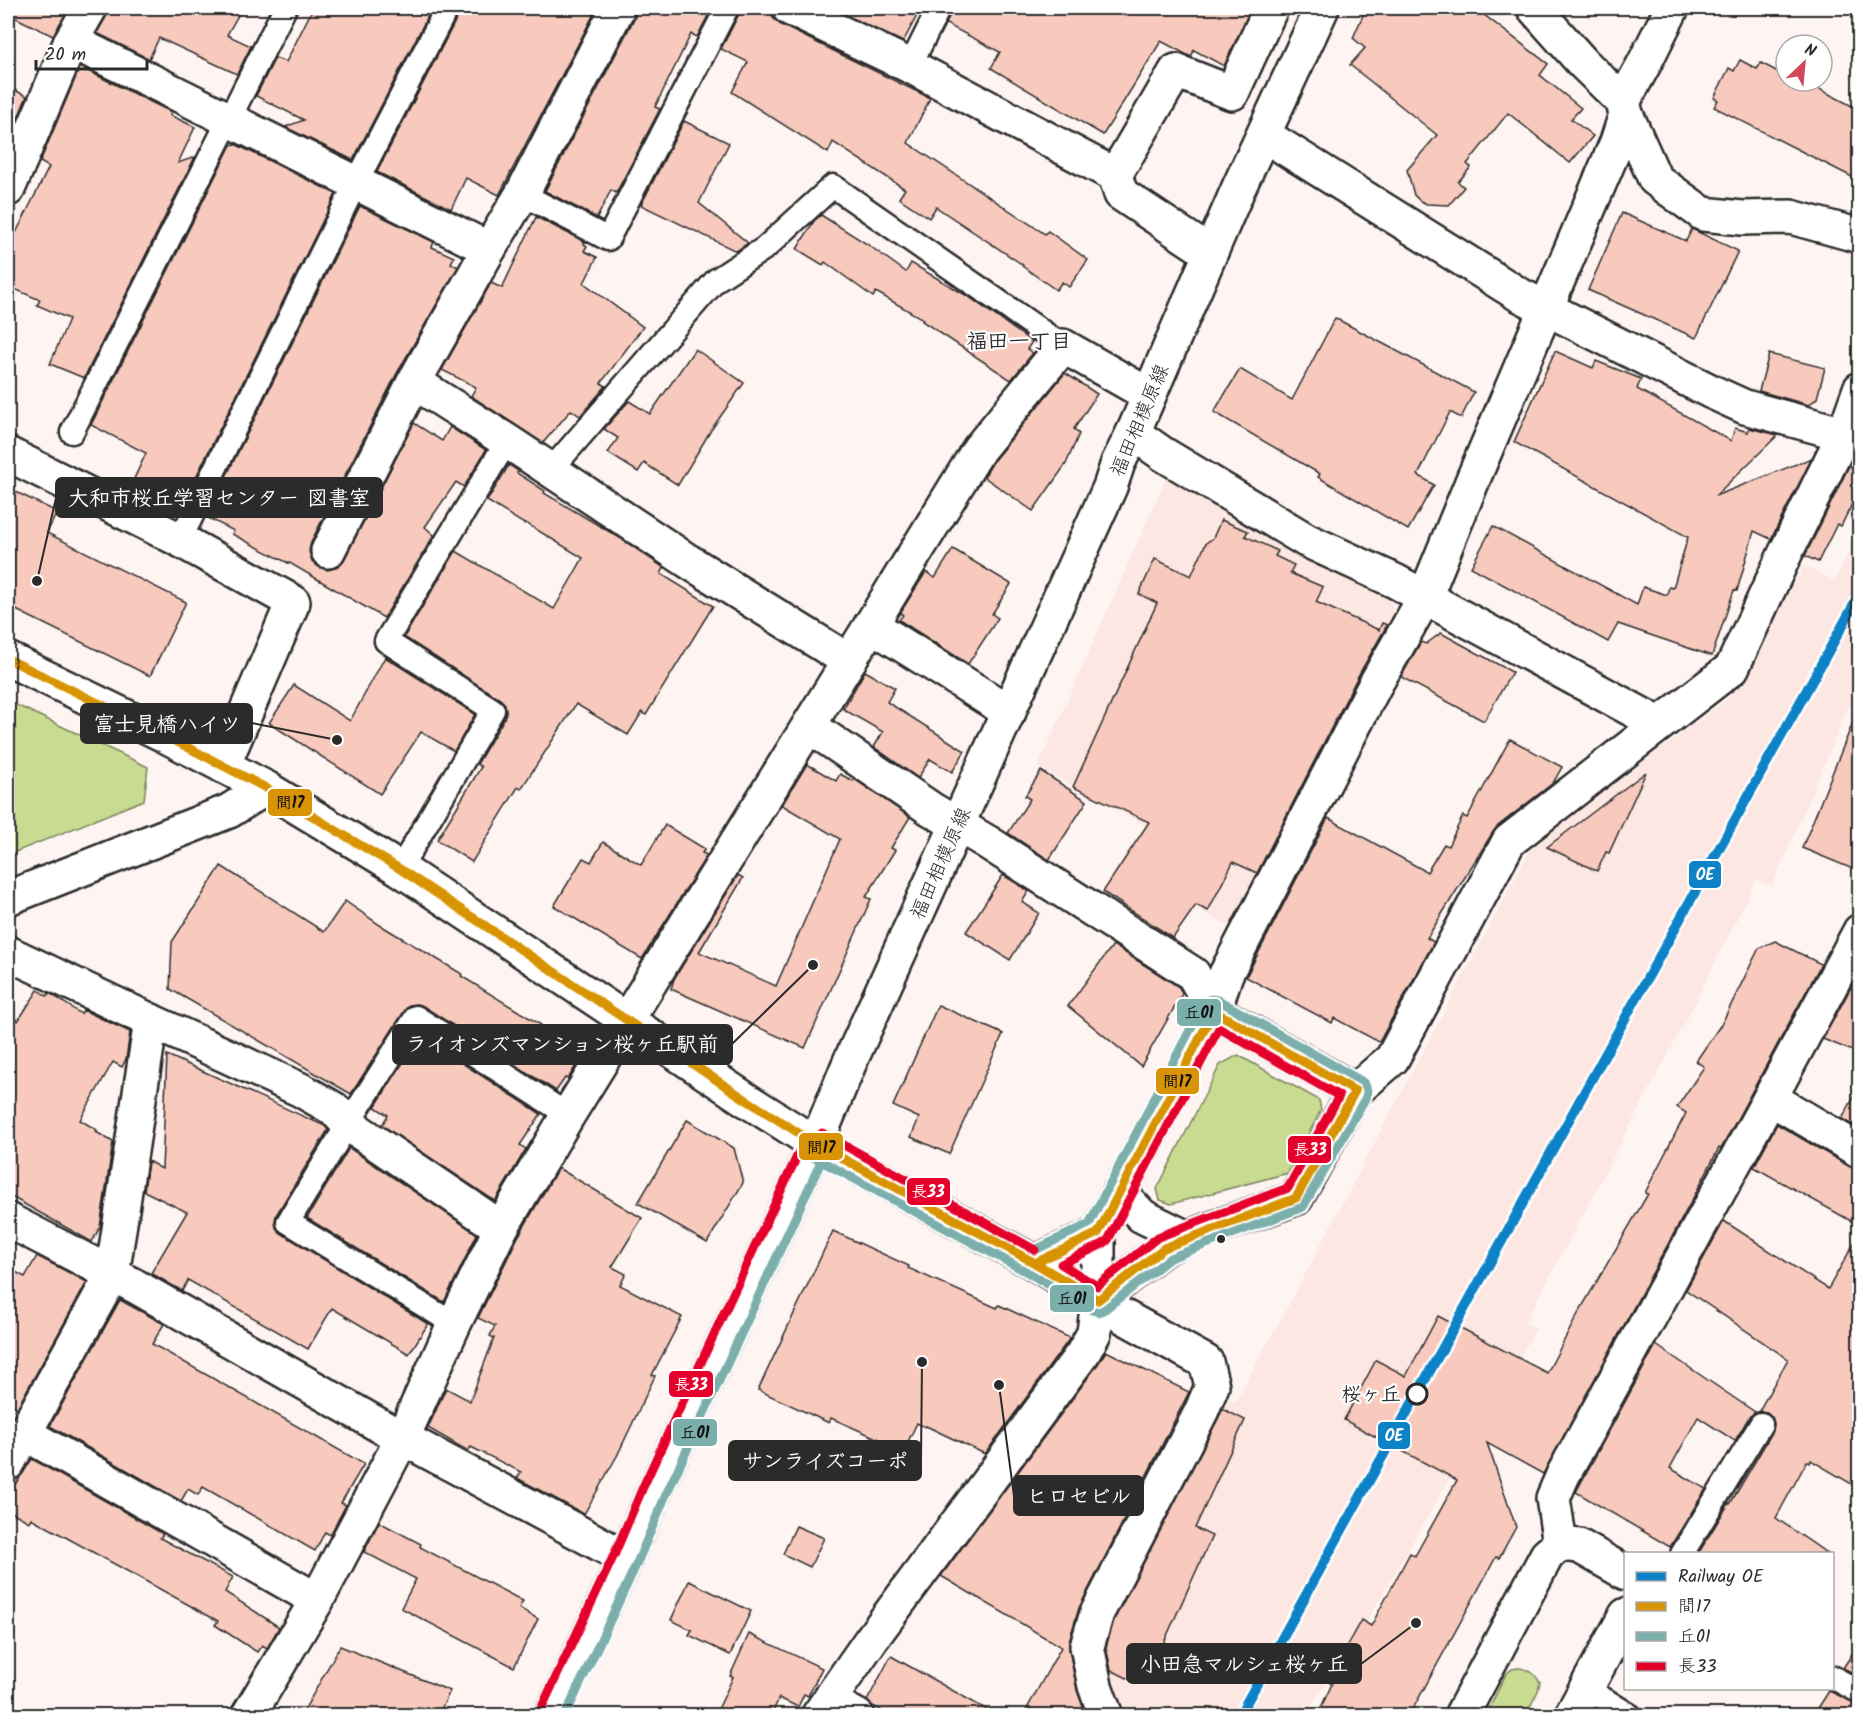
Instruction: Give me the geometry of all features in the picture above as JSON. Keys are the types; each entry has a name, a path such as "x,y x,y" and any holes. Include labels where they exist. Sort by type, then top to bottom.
{"street":[{"path":"8,189 71,41 90,8"},
{"path":"328,551 414,382 522,194 618,8"},
{"path":"789,8 910,66 1115,175 1121,194 1210,254"},
{"path":"1115,175 1176,71 1232,93 1271,8"},
{"name":"福田相模原線","path":"551,1716 816,1144 849,1064 1009,712 1210,254 1322,8"},
{"path":"1534,8 1624,108 1655,179 1703,214 1742,218 1791,217 1860,236"},
{"path":"1108,1306 1098,1233 1214,1011 1226,974 1375,685 1425,597 1617,142 1624,108 1672,8"},
{"path":"71,41 489,249"},
{"path":"1269,124 1518,294 1745,407 1844,434"},
{"path":"248,1716 317,1600 403,1437 501,1228 568,1115 979,449 1063,346 1149,395"},
{"path":"414,382 688,561 849,661"},
{"path":"835,1711 870,1641 1083,1353 1108,1306 1175,1243 1296,1198 1355,1091 1392,1059 1509,841 1732,668 1844,434 1860,389"},
{"path":"1133,433 1306,540 1395,581 1659,724"},
{"path":"8,454 180,540 293,602 223,766"},
{"path":"871,625 1009,712"},
{"path":"8,659 266,788 400,869 816,1144 1035,1263 1206,1362 1212,1386 1201,1412 1097,1613 1087,1646 1095,1686 1106,1716"},
{"path":"809,726 931,809 1193,974 1214,1011 1355,1091"},
{"path":"8,898 230,811 266,788"},
{"path":"1560,1544 1553,1498 1563,1475 1860,931"},
{"path":"8,953 301,1090 334,1108 348,1124 501,1228"},
{"path":"8,1463 112,1275 151,1021"},
{"path":"1770,1098 1860,1150"},
{"path":"1119,1192 1142,1216 1175,1243"},
{"path":"8,1220 135,1286 403,1437 626,1558"},
{"path":"1035,1263 1098,1233"},
{"path":"24,1434 317,1600"},
{"path":"1461,1716 1547,1555 1560,1544 1579,1546 1624,1572"},
{"path":"1578,1702 1624,1619"}],"lane":[{"path":"72,432 285,8"},
{"path":"180,540 356,183 447,8"},
{"path":"522,194 608,239 727,8"},
{"path":"910,66 939,8"},
{"path":"549,471 716,280 765,248 833,186 1063,346"},
{"path":"400,869 493,710 386,642 507,441"},
{"path":"454,1324 288,1222 416,1017 568,1115"},
{"path":"1683,1552 1761,1424"},
{"path":"1834,1678 1860,1692"},
{"path":"1578,1702 1631,1716"}],"shaded area":[{"path":"1168,474 1288,552 1389,599 1399,617 1230,927 1162,889 1179,844 1038,767"},
{"path":"1859,531 1859,688 1846,713 1772,886 1756,880 1692,1009 1525,1323 1536,1329 1345,1659 1303,1716 1120,1715 1103,1662 1109,1627 1220,1401 1236,1401 1531,848 1731,696 1804,566 1835,581"}],"green space":[{"path":"8,701 148,767 144,800 8,855"},
{"path":"1238,1055 1319,1100 1321,1110 1288,1173 1171,1204 1160,1200 1157,1189 1220,1065"},
{"path":"1518,1668 1531,1672 1540,1682 1526,1715 1486,1715 1506,1674"}],"building":[{"path":"8,8 69,8 53,36 8,14"},
{"path":"109,8 242,8 227,35 251,46 237,74 159,38 149,59 97,33"},
{"path":"313,8 432,8 353,160 285,127 304,120 256,96 275,58 286,62"},
{"path":"460,8 597,8 499,195 466,178 451,209 377,172 459,14"},
{"path":"637,8 712,8 697,37 691,34 655,107 660,109 616,193 611,190 597,218 545,191 635,17"},
{"path":"740,8 771,8 773,18 781,25 930,98 908,143 1045,234 1048,231 1088,260 1069,287 1062,282 1056,290 936,207 929,218 899,198 905,189 833,142 828,153 732,92 748,62 721,49"},
{"path":"831,8 924,8 920,10 903,42"},
{"path":"952,8 1251,8 1224,66 1194,50 1191,57 1161,41 1103,135 991,68 1000,52 946,24"},
{"path":"1366,8 1475,8 1548,64 1540,75 1581,108 1571,119 1593,136 1570,163 1508,113 1467,164 1471,167 1458,182 1464,187 1449,205 1427,204 1420,201 1414,195 1407,170 1437,135 1350,65 1365,48 1353,38"},
{"path":"1740,60 1757,69 1761,63 1774,70 1774,93 1827,93 1860,110 1860,181 1714,107 1718,100 1714,98 1729,68 1734,71"},
{"path":"80,67 171,112 170,115 195,127 178,163 195,157 84,378 50,364 69,319 37,305 40,300 8,286 8,249 49,167 40,162"},
{"path":"8,87 27,96 8,142"},
{"path":"684,121 729,143 699,203 748,243 736,251 641,205"},
{"path":"235,144 336,194 182,505 133,481 146,453 91,425 231,145"},
{"path":"360,206 434,242 432,247 454,257 451,263 458,267 397,373 311,542 309,551 312,561 328,570 338,567 344,560 414,423 442,441 450,427 486,450 464,487 456,482 425,527 434,535 384,618 288,562 232,534 234,531 206,517"},
{"path":"1622,213 1686,241 1692,229 1738,251 1696,338 1588,290"},
{"path":"821,215 906,272 911,263 969,297 1032,342 1027,349 1033,353 1011,380 922,321 923,319 876,292 873,297 825,262 823,265 797,249 814,221"},
{"path":"536,217 585,242 587,246 584,251 597,257 584,283 643,327 601,383 606,386 580,416 571,410 543,443 471,396 476,387 442,370 491,283 502,288"},
{"path":"1335,318 1474,392 1461,418 1450,412 1418,475 1434,485 1408,530 1318,477 1320,474 1214,412 1240,369 1292,400"},
{"path":"695,349 744,383 711,430 678,485 644,463 638,472 608,453 618,438 604,429 629,401 650,414"},
{"path":"1555,351 1593,368 1596,361 1641,379 1637,389 1731,441 1735,428 1748,432 1749,428 1778,435 1715,496 1812,458 1771,539 1754,531 1737,591 1734,590 1712,656 1618,624 1608,642 1471,567 1493,526 1637,605 1643,587 1667,595 1669,587 1673,588 1688,537 1514,442"},
{"path":"1769,354 1825,368 1817,398 1809,405 1759,391"},
{"path":"1065,373 1097,394 1074,429 1079,434 1066,464 1033,511 984,477 994,460"},
{"path":"509,465 518,471 517,473 545,491 544,493 620,538 664,568 661,574 713,606 646,715 642,712 628,735 576,704 521,789 518,787 472,862 437,840 481,767 477,764 505,717 505,704 404,637 456,551 554,609 583,558 487,501"},
{"path":"1849,466 1860,469 1860,488 1841,526 1837,524 1818,562 1805,556"},
{"path":"8,488 57,512 47,533 186,602 150,676 8,606"},
{"path":"1221,520 1248,531 1245,536 1278,551 1275,556 1294,565 1290,573 1323,587 1316,602 1379,630 1382,623 1387,625 1358,676 1257,873 1233,862 1208,911 1196,905 1173,938 1103,892 1149,822 1073,787 1157,603 1139,594 1155,559 1191,576 1206,543 1213,538"},
{"path":"953,549 1011,584 992,614 998,618 968,664 899,620 903,615 900,613 926,572 935,578"},
{"path":"1441,633 1512,672 1484,721 1401,677 1421,642 1426,644"},
{"path":"385,657 475,714 454,751 421,732 380,794 269,723 294,685 350,721"},
{"path":"865,671 895,688 887,702 965,751 952,772 930,759 918,778 874,747 883,732 843,709"},
{"path":"1858,710 1860,710 1860,872 1802,848"},
{"path":"1510,739 1562,767 1553,783 1493,832 1427,938 1434,942 1379,1042 1334,1018 1332,1023 1246,977 1328,818 1427,872 1444,844 1448,846 1463,816 1467,818"},
{"path":"807,764 836,781 840,774 853,781 854,779 910,817 891,848 895,850 866,897 871,899 805,1048 671,989 674,979 738,875 743,878 699,952 776,986 840,839 782,805"},
{"path":"1041,771 1087,801 1049,860 1008,833 1030,799 1025,796"},
{"path":"1646,772 1609,853 1606,852 1597,871 1547,847"},
{"path":"665,825 705,849 702,853 707,855 642,959 554,906 583,858 591,862 603,842 641,865"},
{"path":"221,866 324,932 345,901 541,1025 539,1028 583,1054 568,1079 565,1078 556,1091 423,1006 409,1005 351,1094 170,989 172,942"},
{"path":"1003,875 1029,891 1022,902 1039,913 1010,960 966,932"},
{"path":"1775,941 1821,964 1543,1474 1487,1443 1516,1527 1499,1558 1496,1557 1409,1716 1317,1716 1332,1684 1327,1681 1361,1620 1371,1626 1410,1553 1415,1556 1457,1480 1344,1420 1376,1360 1406,1376 1438,1316 1547,1373 1579,1312 1648,1194 1645,1193 1686,1113 1677,1107 1704,1067 1696,1061 1722,1023 1759,948"},
{"path":"1113,945 1179,987 1182,994 1141,1066 1068,1006"},
{"path":"1855,980 1860,983 1860,1054 1823,1039"},
{"path":"38,990 47,996 51,994 81,1014 83,1010 130,1032 126,1059 122,1067 113,1062 80,1120 113,1142 100,1227 92,1242 8,1195 8,1014 18,1021"},
{"path":"938,1005 1003,1034 949,1154 911,1137 919,1118 893,1106"},
{"path":"420,1036 541,1114 520,1145 526,1149 495,1201 382,1125 388,1115 375,1107"},
{"path":"167,1055 325,1126 328,1130 276,1215 276,1228 428,1324 409,1354 332,1308 308,1349 188,1280 182,1291 151,1273 187,1212 144,1191 148,1161 162,1169"},
{"path":"1860,1086 1860,1129 1842,1119"},
{"path":"687,1120 734,1148 743,1183 707,1243 638,1203"},
{"path":"1777,1124 1850,1167 1860,1170 1860,1226 1754,1167"},
{"path":"349,1148 477,1234 444,1302 307,1218"},
{"path":"558,1168 642,1218 612,1267 626,1274 620,1285 682,1317 652,1375 655,1376 617,1456 584,1514 517,1478 521,1472 471,1447 468,1451 428,1428 446,1388 470,1401 494,1338 490,1336 495,1326 478,1318 518,1237"},
{"path":"1724,1221 1828,1289 1860,1233 1860,1489 1811,1460 1810,1463 1807,1461 1776,1518 1825,1552 1699,1552 1773,1431 1772,1417 1767,1412 1759,1411 1788,1359 1686,1290"},
{"path":"833,1231 909,1266 908,1268 997,1308 999,1305 1070,1338 985,1454 917,1423 904,1450 831,1418 829,1423 758,1390"},
{"path":"37,1256 87,1282 17,1408 8,1402 8,1268 25,1277"},
{"path":"120,1300 164,1324 152,1344 364,1464 341,1503 346,1505 330,1535 325,1532 315,1551 203,1487 198,1495 188,1489 181,1501 50,1426"},
{"path":"1656,1345 1755,1412 1749,1417 1735,1441 1698,1417 1670,1468 1706,1489 1670,1547 1576,1492"},
{"path":"1106,1351 1189,1392 1079,1608 1069,1641 1069,1649 1077,1690 1083,1707 1079,1716 1023,1716 1061,1647 941,1576"},
{"path":"1223,1409 1245,1420 1195,1528 1212,1536 1160,1651 1149,1646 1142,1659 1140,1657 1129,1679 1111,1670 1106,1647 1114,1620"},
{"path":"32,1459 163,1534 160,1538 233,1577 225,1592 279,1627 267,1648 262,1645 257,1652 215,1625 218,1621 31,1518 29,1522 8,1510 8,1495"},
{"path":"379,1522 421,1544 420,1547 523,1601 519,1608 538,1619 514,1667 401,1608 416,1579 364,1552"},
{"path":"796,1526 824,1538 810,1567 783,1554"},
{"path":"689,1581 751,1611 730,1655 689,1635 692,1630 671,1620"},
{"path":"749,1634 822,1668 808,1696 804,1694 798,1707 779,1698 771,1716 715,1716 733,1677 730,1676"},
{"path":"1860,1642 1860,1676 1843,1668"},
{"path":"340,1646 450,1691 438,1716 301,1716"},
{"path":"891,1656 998,1716 891,1716 873,1706 867,1701"},
{"path":"1829,1691 1860,1705 1860,1716 1813,1716"}],"rail line":[{"name":"OE","path":"1239,1716 1860,594"}],"transit line":[{"name":"間17","path":"8,659 266,788 400,869 816,1144 1035,1263 1098,1300"},
{"name":"丘01","path":"810,1155 1099,1312 1170,1258 1303,1207 1366,1097 1366,1086 1361,1081 1220,1001 1208,1000 1203,1005 1089,1224 1035,1250"},
{"name":"間17","path":"1035,1263 1098,1233 1214,1011 1355,1091"},
{"name":"長33","path":"1219,1028 1339,1096 1288,1188 1158,1237 1097,1286 1061,1264 1108,1240 1219,1028"},
{"name":"間17","path":"1098,1300 1164,1248 1296,1198 1355,1091"},
{"name":"長33","path":"822,1133 1035,1250"},
{"name":"長33","path":"540,1711 805,1139"},
{"name":"丘01","path":"565,1716 827,1149"}],"place":[{"name":"大和市桜丘学習センター 図書室","path":"37,581"},
{"name":"富士見橋ハイツ","path":"337,740"},
{"name":"ライオンズマンション桜ヶ丘駅前","path":"813,965"},
{"name":"サンライズコーポ","path":"922,1362"},
{"name":"ヒロセビル","path":"999,1385"},
{"name":"桜ヶ丘","path":"1417,1394"},
{"name":"小田急マルシェ桜ヶ丘","path":"1416,1623"}],"district":[{"name":"福田一丁目","path":"1019,341"}]}
